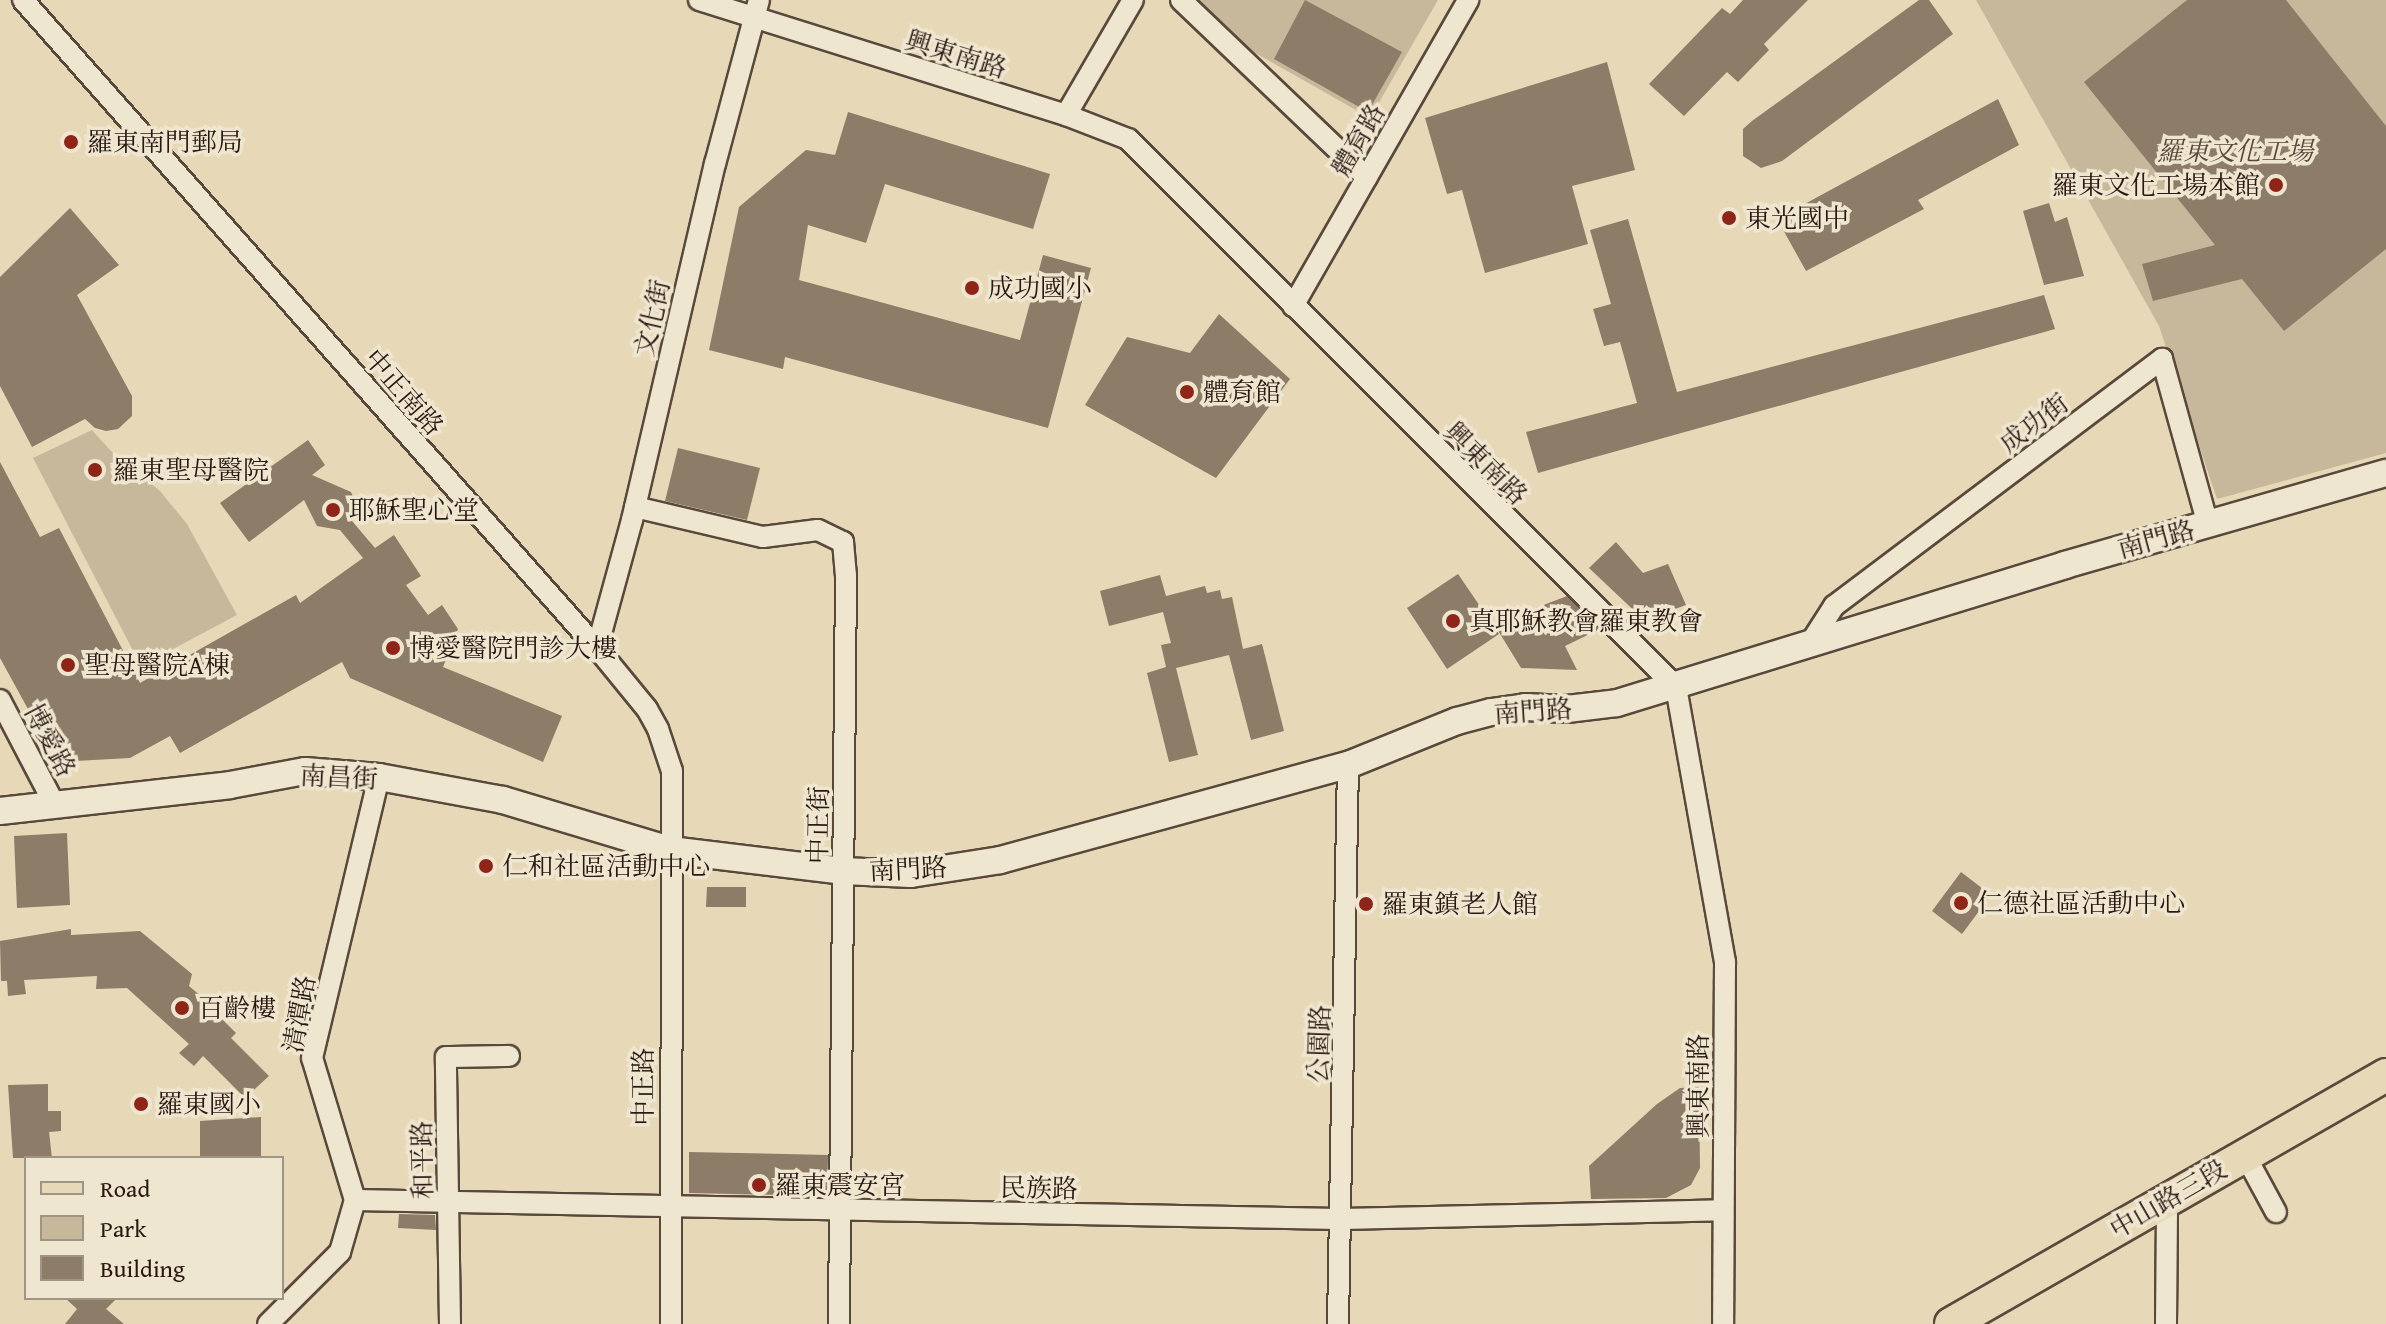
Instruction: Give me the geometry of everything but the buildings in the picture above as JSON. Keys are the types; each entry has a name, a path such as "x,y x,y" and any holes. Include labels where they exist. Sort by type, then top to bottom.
{"main road":[{"name":"中山路三段","path":"1951,1324 2386,1075"}],"street":[{"name":"中正南路","path":"23,0 597,648 647,709 666,745 672,771 670,850"},
{"name":"興東南路","path":"699,0 757,8 1128,139 1676,687 1725,962 1723,1324"},
{"path":"1066,115 1133,0"},
{"path":"1181,0 1367,178"},
{"name":"體育路","path":"1293,306 1468,0"},
{"name":"文化街","path":"597,648 635,507 715,164 757,8"},
{"name":"成功街","path":"1811,642 1834,606 2162,359 2208,525"},
{"name":"南門路","path":"670,850 843,871 911,874 1000,860 1348,765 1457,721 1491,712 1525,707 1567,709 1617,703 1676,687 1811,642 2386,473"},
{"name":"中正街","path":"635,507 763,537 818,530 843,542 846,575 839,1324"},
{"name":"博愛路","path":"0,700 55,805"},
{"name":"公園路","path":"1338,1324 1346,1030 1348,765"},
{"name":"南昌街","path":"0,811 230,785 305,771 379,777 503,800 670,850"},
{"name":"清潭路","path":"355,1200 312,1058 379,777"},
{"name":"中正路","path":"670,850 671,1324"},
{"name":"和平路","path":"450,1324 446,1057 509,1056"},
{"path":"2245,1155 2276,1212"},
{"path":"268,1324 340,1252 355,1200"},
{"name":"民族路","path":"355,1200 449,1200 670,1209 838,1209 1339,1219 1723,1210"},
{"path":"2166,1324 2167,1201"}],"green space":[{"path":"1193,0 1438,0 1370,118 1250,50"},
{"name":"羅東文化工場","path":"1976,0 2386,0 2386,453 2217,499 2159,326"},
{"path":"92,430 110,450 160,491 187,524 237,615 141,666 33,458"}],"place":[{"name":"羅東南門郵局","path":"71,142"},
{"name":"羅東文化工場本館","path":"2276,185"},
{"name":"東光國中","path":"1729,218"},
{"name":"成功國小","path":"972,288"},
{"name":"體育館","path":"1187,392"},
{"name":"羅東聖母醫院","path":"95,470"},
{"name":"耶穌聖心堂","path":"333,510"},
{"name":"真耶穌教會羅東教會","path":"1453,621"},
{"name":"博愛醫院門診大樓","path":"393,648"},
{"name":"聖母醫院A棟","path":"68,665"},
{"name":"仁和社區活動中心","path":"486,866"},
{"name":"仁德社區活動中心","path":"1961,903"},
{"name":"羅東鎮老人館","path":"1366,904"},
{"name":"百齡樓","path":"182,1008"},
{"name":"羅東國小","path":"141,1104"},
{"name":"羅東震安宮","path":"759,1185"}]}
